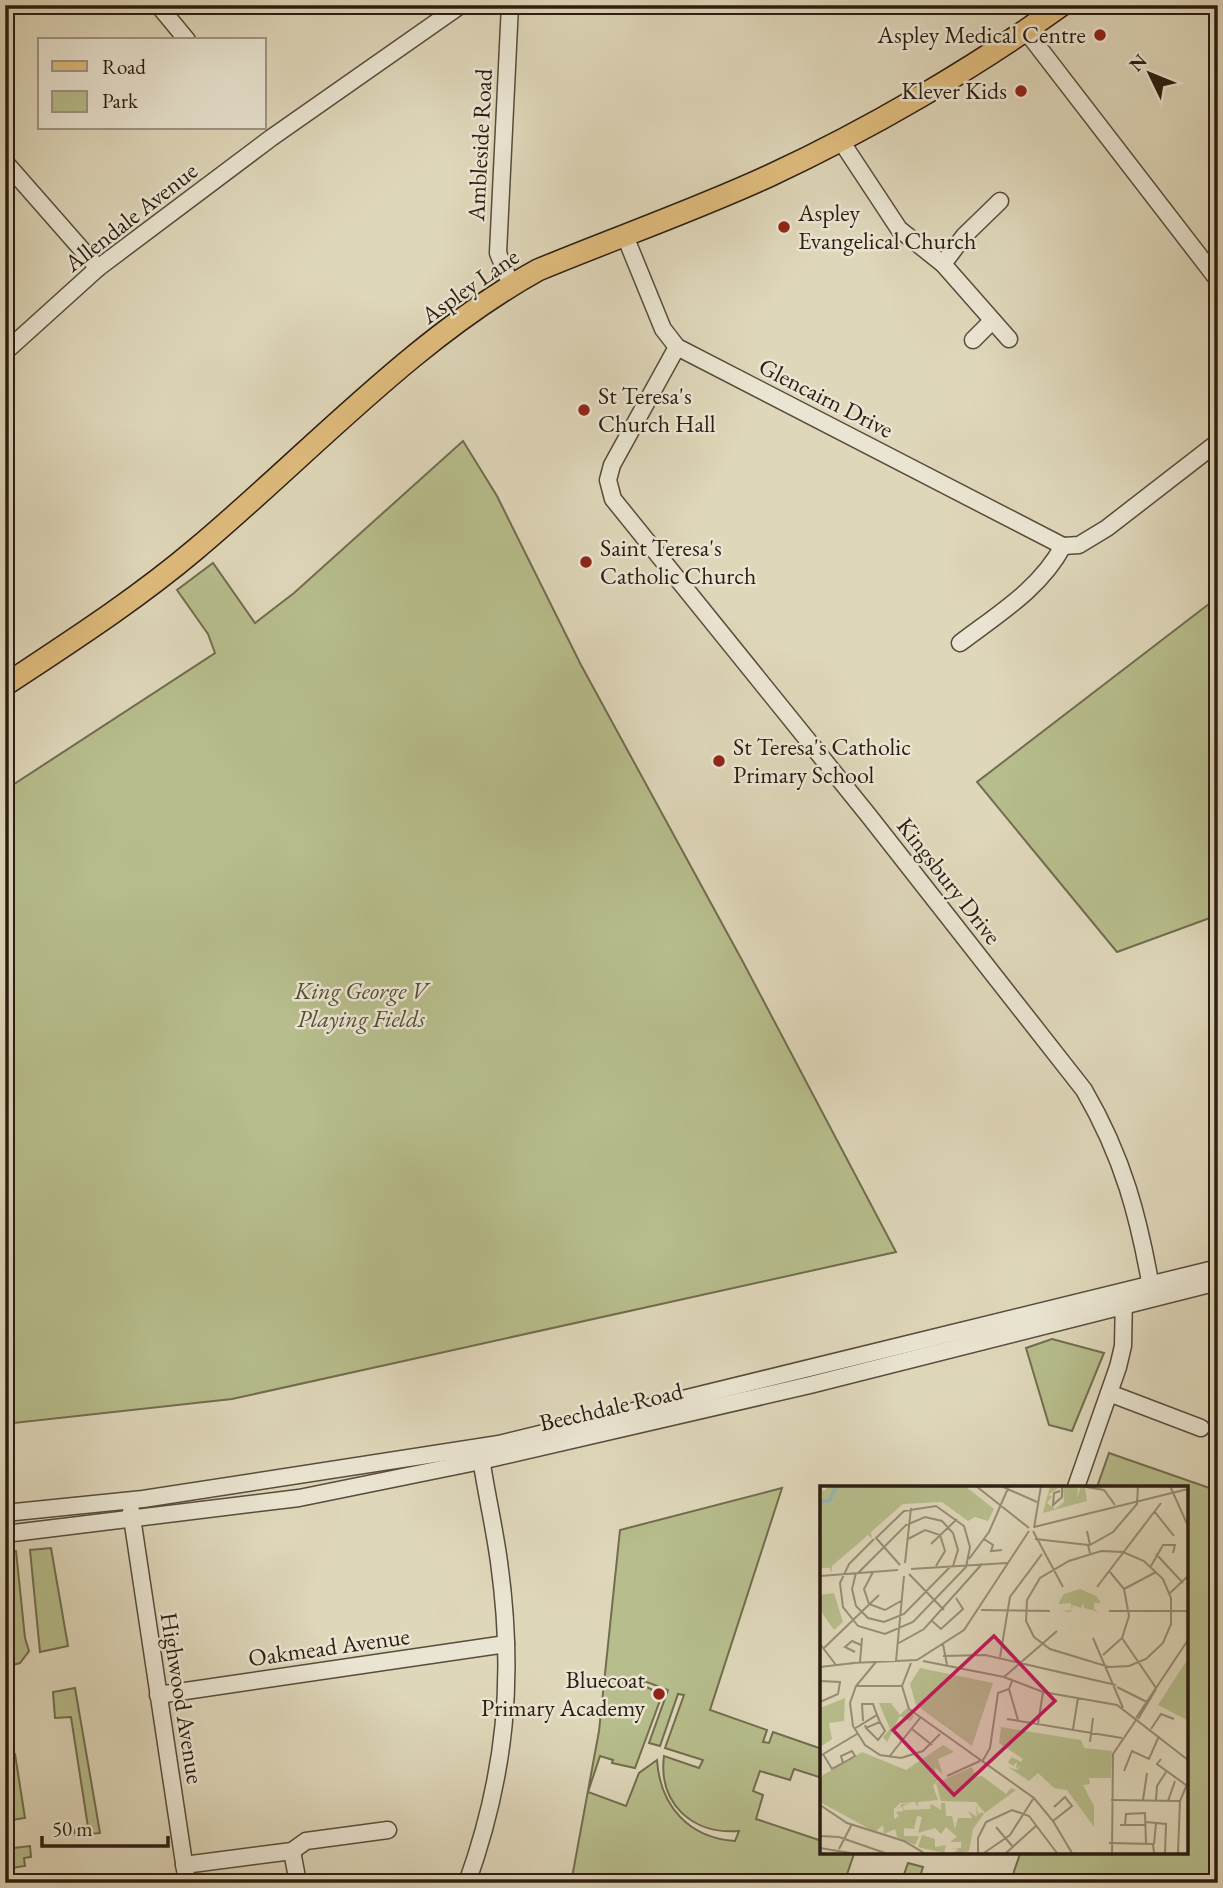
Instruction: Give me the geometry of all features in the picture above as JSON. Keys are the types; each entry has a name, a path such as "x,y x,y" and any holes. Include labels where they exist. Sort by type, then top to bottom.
{"main road":[{"name":"Aspley Lane","path":"5,685 184,559 406,365 511,285 538,270 767,177 841,141 1026,31 1062,5"}],"street":[{"path":"158,5 185,38"},
{"name":"Allendale Avenue","path":"5,352 98,268 267,133 461,5"},
{"name":"Ambleside Road","path":"510,5 498,253 511,285"},
{"path":"1026,31 1218,280"},
{"path":"841,141 900,229 943,264 1009,340"},
{"path":"5,162 98,268"},
{"path":"943,264 964,236 1000,201"},
{"path":"625,236 663,329 677,347"},
{"path":"973,340 992,321"},
{"name":"Glencairn Drive","path":"677,347 1063,546"},
{"name":"Kingsbury Drive","path":"677,347 612,465 608,480 613,499 869,816 1084,1090 1107,1130 1126,1175 1152,1291"},
{"path":"960,643 1038,583 1051,569 1063,546 1079,545 1092,539 1218,442"},
{"name":"Beechdale Road","path":"5,1534 299,1498 480,1454 810,1385 1152,1291 1218,1268"},
{"name":"Beechdale Road","path":"1152,1291 1218,1282"},
{"path":"1076,1486 1123,1346 1124,1298"},
{"path":"1109,1393 1201,1428"},
{"path":"467,1883 481,1843 505,1738 506,1644 499,1560 480,1454"},
{"name":"Beechdale Road","path":"5,1513 130,1500 480,1454"},
{"name":"Highwood Avenue","path":"130,1500 187,1883"},
{"name":"Oakmead Avenue","path":"158,1695 506,1644"},
{"path":"184,1865 292,1851 306,1841 388,1830"},
{"path":"292,1851 298,1883"}],"green space":[{"name":"King George V Playing Fields","path":"463,441 497,496 581,665 743,962 896,1252 232,1399 5,1424 5,790 215,653 208,634 177,590 213,563 255,623 294,593"},
{"path":"1218,597 1218,915 1117,952 977,782"},
{"path":"1052,1339 1104,1353 1072,1431 1049,1425 1026,1348"},
{"path":"1109,1453 1218,1491 1218,1883 1010,1883 1020,1853 1188,1853 1188,1486 1097,1486"},
{"name":"Bluecoat Primary Academy","path":"782,1488 710,1710 767,1730 763,1742 769,1743 773,1732 820,1748 820,1777 794,1769 790,1780 760,1771 753,1791 763,1795 756,1819 820,1840 820,1853 854,1853 844,1883 571,1883 599,1731 620,1530","holes":["644,1681 668,1690 649,1743 660,1746 678,1694 684,1695 665,1748 703,1760 699,1768 664,1756 667,1788 682,1813 707,1828 739,1831 735,1841 704,1834 680,1817 664,1792 657,1760 639,1773 626,1806 588,1792 600,1756 613,1760 612,1763 635,1768 662,1695 643,1685"]},
{"path":"51,1548 68,1646 40,1652 30,1550"},
{"path":"5,1551 16,1551 25,1638 29,1651 20,1663 5,1667"},
{"path":"75,1688 100,1833 75,1836 74,1829 88,1827 71,1717 55,1718 53,1692"},
{"path":"5,1744 7,1755 15,1754 25,1818 5,1821"},
{"path":"30,1846 31,1857 24,1858 25,1866 5,1869 5,1849"},
{"path":"908,1863 923,1867 918,1883 901,1883"}],"place":[{"name":"Aspley Medical Centre","path":"1100,35"},
{"name":"Klever Kids","path":"1021,91"},
{"name":"Aspley Evangelical Church","path":"784,227"},
{"name":"St Teresa's Church Hall","path":"584,410"},
{"name":"Saint Teresa's Catholic Church","path":"586,562"},
{"name":"St Teresa's Catholic Primary School","path":"719,761"},
{"name":"Bluecoat Primary Academy","path":"659,1694"}]}
